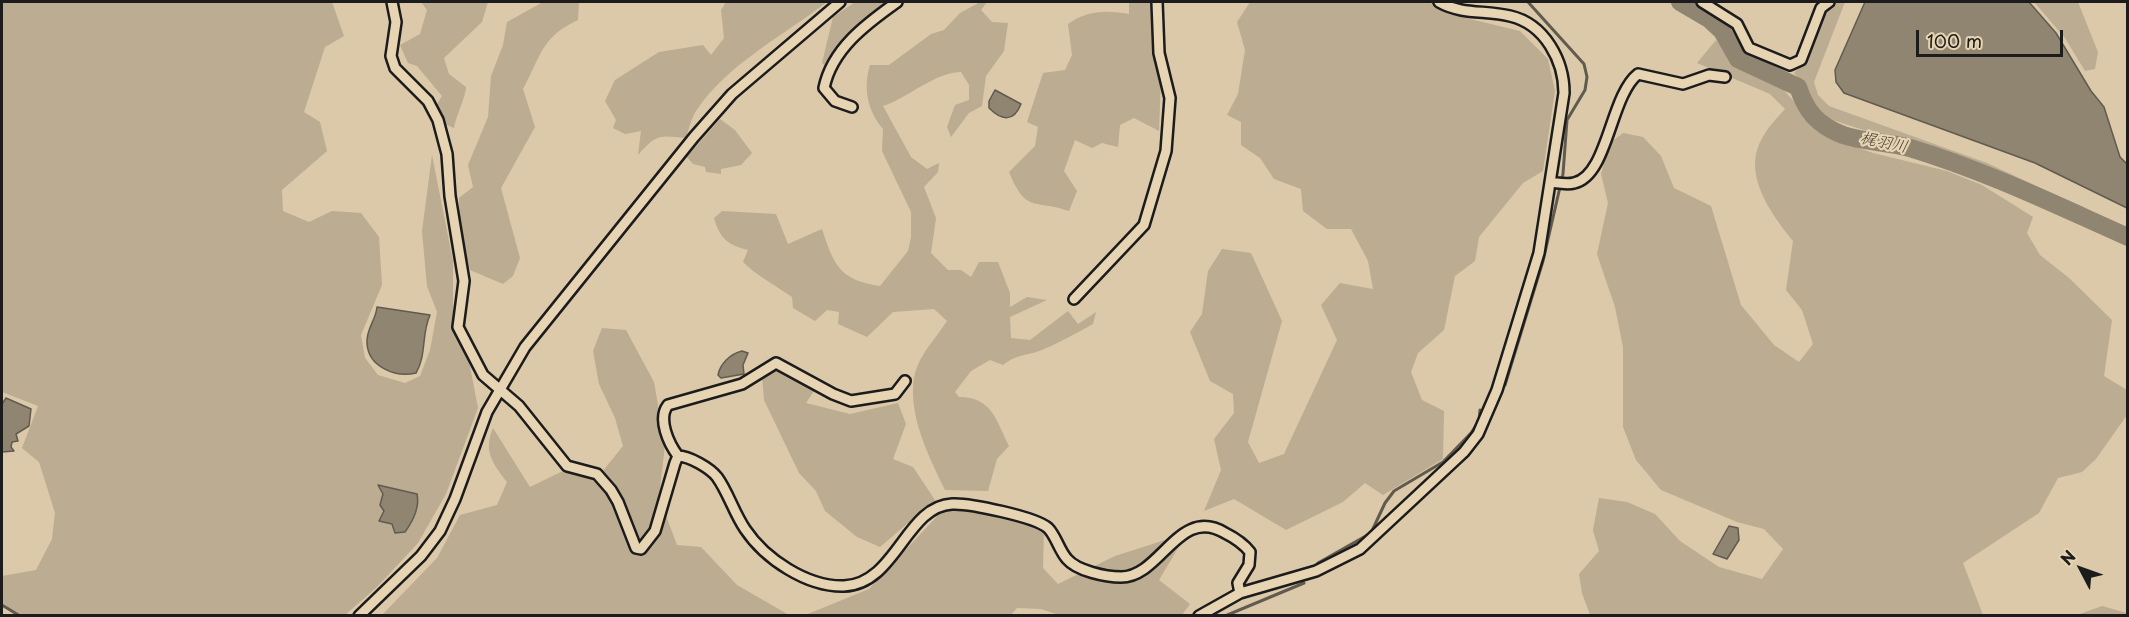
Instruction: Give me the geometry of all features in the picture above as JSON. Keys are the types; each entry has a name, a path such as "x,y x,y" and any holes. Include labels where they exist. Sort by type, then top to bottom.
{"street":[{"path":"392,2 396,22 391,56 394,68 428,101 438,120 447,154 450,196 464,281 458,327 483,375 519,406 567,466 597,474 618,502 636,548 641,549 655,531 678,456"},
{"path":"359,615 422,556 440,531 455,499 487,412 525,347 694,137 749,78 840,2"},
{"path":"852,107 835,101 824,88 832,64 849,41 897,2"},
{"path":"1074,299 1144,225 1166,151 1170,98 1159,53 1157,2"},
{"path":"1198,615 1240,593 1316,571 1360,549 1471,443 1486,420 1539,253 1558,183 1564,74 1554,52 1541,34 1512,16 1453,10 1439,2"},
{"path":"1702,2 1737,24 1749,48 1790,65 1802,60 1821,8 1829,2"},
{"path":"1558,183 1583,179 1593,167 1622,94 1630,80 1638,74 1683,84 1709,75 1725,77"},
{"path":"678,456 670,444 663,417 668,405 742,384 776,363 833,394 851,401 895,394 905,381"},
{"path":"678,456 685,456 716,476 746,531 760,547 785,567 827,584 844,586 873,577 921,521 934,510 951,504 994,509 1040,523 1049,528 1067,559 1075,566 1109,576 1134,576 1187,531 1216,527 1242,543 1250,552 1249,565 1238,583 1240,593"}],"shaded area":[{"path":"2,2 332,2 344,36 325,47 304,112 320,122 327,151 282,190 283,211 309,222 332,211 361,213 379,237 382,285 361,335 365,358 378,375 405,383 420,376 430,350 437,312 427,286 422,231 432,155 453,261 453,328 468,356 478,408 446,494 418,543 377,587 345,615 20,616 2,603 2,576 36,570 52,539 55,513 39,462 22,448 38,406 2,392"},
{"path":"421,2 488,2 482,22 444,58 449,74 466,87 454,128 442,123 437,104 442,96 417,66 408,63 400,45 420,34 427,10"},
{"path":"543,2 579,2 578,20 556,33 543,48 523,89 535,127 501,188 520,258 513,276 503,284 470,270 460,231 459,198 473,187 468,165 488,117 491,76 503,45 507,22"},
{"path":"726,2 827,2 723,79 696,111 686,138 670,136 659,138 649,143 638,155 641,131 625,134 613,128 616,120 605,101 615,80 659,52 703,45 711,55 724,38 721,10"},
{"path":"855,2 891,2 851,34 827,67 822,63 833,17"},
{"path":"980,2 987,2 981,10 992,22 1008,23 1004,51 986,76 982,106 969,113 951,137 947,127 955,105 969,100 969,85 961,72 941,76 883,106 911,157 927,169 939,163 938,172 924,187 936,218 931,253 948,270 961,270 971,277 979,262 998,262 1010,293 1010,307 1027,297 1047,300 1010,317 1011,338 1030,340 1068,311 1078,324 1096,312 1093,324 1055,344 1017,357 1003,365 990,360 971,371 955,392 959,397 979,401 992,412 1009,446 997,459 988,491 945,490 921,434 916,418 913,388 915,373 921,359 947,321 934,309 893,312 867,337 838,324 839,312 827,310 815,321 793,308 792,297 743,262 748,250 726,240 719,231 714,218 722,211 776,214 788,244 822,229 830,252 840,269 855,280 880,286 908,251 911,237 911,212 882,151 883,129 873,114 868,98 867,82 870,65 889,65 931,34 944,30 960,13"},
{"path":"1129,2 1153,2 1161,79 1159,131 1134,118 1120,125 1118,147 1102,143 1092,148 1075,140 1064,171 1077,191 1069,211 1026,200 1009,172 1035,146 1038,127 1027,122 1043,73 1065,70 1072,55 1068,24 1082,16 1097,12 1129,14"},
{"path":"1250,2 1429,2 1449,14 1520,31 1548,59 1555,91 1543,171 1523,183 1479,237 1475,261 1455,276 1444,330 1418,353 1411,372 1422,400 1444,411 1443,459 1383,495 1365,483 1343,502 1286,530 1234,499 1204,511 1221,470 1214,439 1234,413 1233,394 1210,381 1190,332 1202,314 1208,271 1222,249 1251,253 1282,321 1248,442 1259,463 1284,454 1337,340 1321,305 1340,283 1373,289 1368,261 1351,229 1327,229 1303,211 1301,189 1274,179 1260,158 1241,145 1241,122 1227,115 1238,94 1245,50 1237,22"},
{"path":"1831,2 1845,2 1814,82 1818,95 1829,106 1987,163 2127,228 2127,233 1994,172 1820,116 1811,106 1802,84 1794,73 1801,66 1811,48"},
{"path":"1865,2 2029,2 2056,33 2091,91 2104,107 2120,157 2127,164 2127,208 2035,163 1844,93 1836,82 1835,70"},
{"path":"2034,2 2078,2 2098,52 2095,69 2085,71 2065,38"},
{"path":"1716,40 1734,61 1780,86 1816,125 1837,140 1873,153 1947,171 1982,185 2033,217 2027,233 2040,255 2069,278 2112,320 2104,376 2127,390 2127,415 2096,459 2082,472 2058,478 2039,513 1963,563 1983,615 1590,615 1582,593 1579,574 1599,551 1593,530 1599,498 1627,502 1655,514 1680,541 1719,567 1762,579 1783,549 1764,529 1737,522 1661,490 1636,460 1623,427 1623,347 1615,307 1597,254 1608,203 1601,174 1610,143 1623,133 1643,137 1661,156 1674,188 1711,206 1741,305 1774,345 1799,362 1813,344 1802,310 1786,290 1793,241 1767,204 1761,191 1755,163 1757,149 1766,132 1785,109 1770,94 1697,63"},
{"path":"995,90 1021,104 1011,117 1003,117 989,108 989,101"},
{"path":"720,119 735,130 752,153 741,165 721,169 721,174 706,172 705,167 693,164 687,157"},
{"path":"377,307 430,315 422,359 416,373 392,372 384,369 372,359 367,338"},
{"path":"602,328 626,330 654,382 665,445 659,497 677,545 701,547 737,585 789,615 381,616 437,558 460,515 497,505 507,482 489,450 493,428 530,487 567,469 602,472 623,446 615,418 599,384 593,351"},
{"path":"742,351 748,353 743,365 744,374 721,378 718,375 723,363 733,354"},
{"path":"781,366 816,388 806,403 850,414 898,403 906,424 893,459 913,467 935,500 880,547 857,537 825,511 816,491 799,473 764,400 762,376"},
{"path":"6,398 31,409 29,426 16,434 18,441 12,442 11,447 14,451 2,452 2,404"},
{"path":"378,485 417,494 418,504 415,514 405,532 395,533 392,524 379,521 384,511 380,505 383,494"},
{"path":"942,511 984,511 1044,528 1043,568 1058,584 1115,556 1187,533 1159,580 1190,604 1182,615 1059,615 1041,609 1017,608 1010,616 803,616 869,589"},
{"path":"1729,526 1738,528 1739,540 1727,559 1713,554"},
{"path":"2102,606 2127,613 2127,615 2077,615"}],"waterway":[{"path":"1505,385 1543,261 1563,174 1567,120 1585,90 1587,77 1584,64 1528,2"},
{"name":"梶羽川","path":"1680,2 1709,19 1722,31 1738,59 1798,87 1809,110 1826,127 1843,135 1910,148 1966,167 2128,237"},
{"path":"1318,563 1371,533 1385,503 1394,491 1443,462 1471,433 1479,421 1480,410"},
{"path":"1225,616 1304,583"},
{"path":"2,605 20,616"}]}
